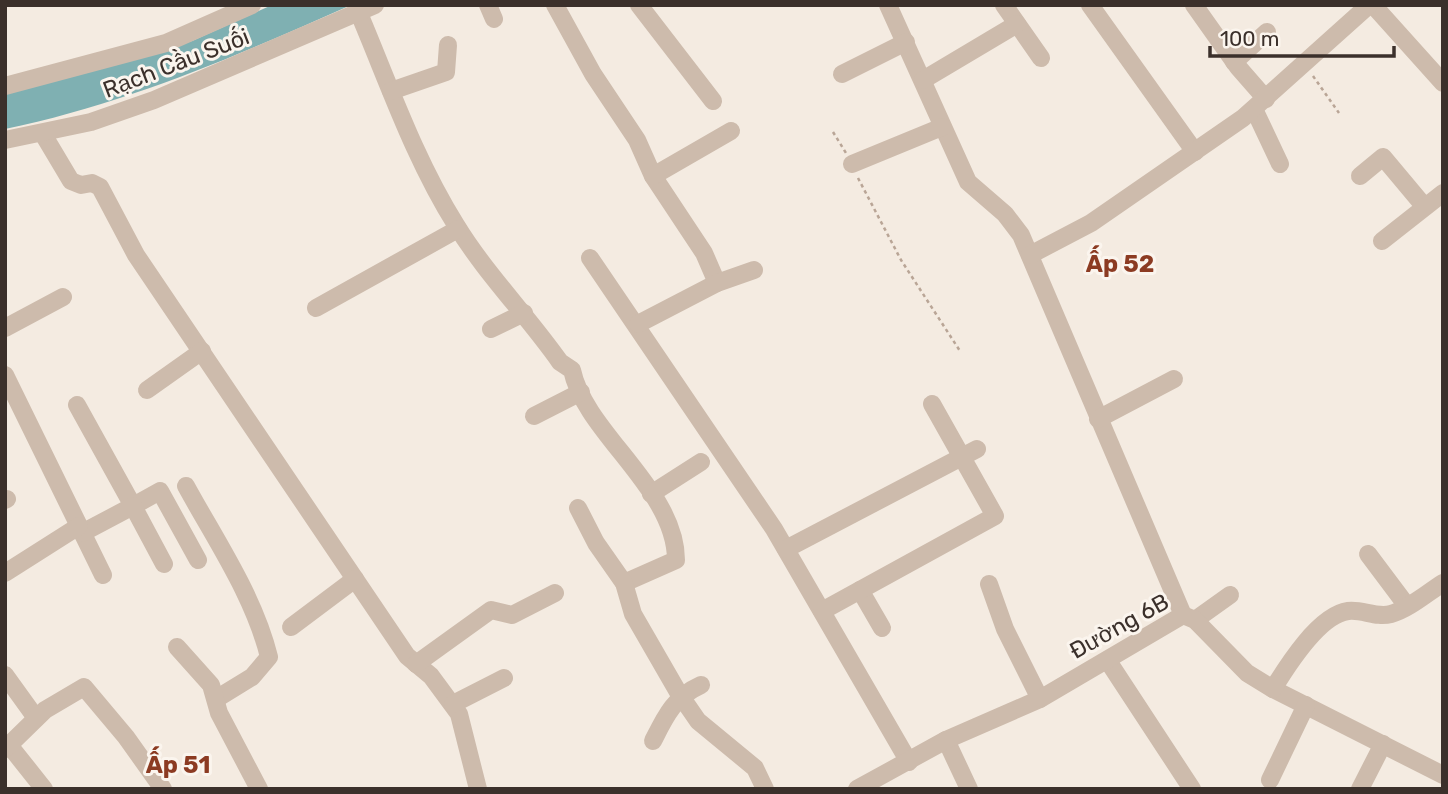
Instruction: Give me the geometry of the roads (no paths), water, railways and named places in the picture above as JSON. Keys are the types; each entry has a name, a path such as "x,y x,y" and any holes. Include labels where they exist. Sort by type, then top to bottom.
{"street":[{"path":"555,5 593,74 637,140 653,176 704,253 717,283"},
{"path":"639,5 713,101"},
{"path":"888,5 968,182 1015,225 1030,255 1098,419 1189,617 1230,595"},
{"path":"1004,5 1041,58"},
{"path":"1090,5 1195,152"},
{"path":"1194,5 1260,104 1280,164"},
{"path":"1030,255 1091,223 1195,152 1260,104 1371,5 1443,82"},
{"path":"5,86 166,43 246,6"},
{"path":"366,8 403,125 458,229 560,362 572,370 581,393 651,494 676,545 676,559 624,583"},
{"name":"Rạch Cầu Suối","path":"5,140 91,122 200,83 366,8"},
{"path":"923,80 1017,24"},
{"path":"1234,62 1267,32"},
{"path":"842,74 906,42"},
{"path":"391,91 446,72 448,45"},
{"path":"852,164 942,127"},
{"path":"653,176 731,131"},
{"path":"43,134 71,181 81,185 92,183 100,187 136,255 407,656 431,676 453,704 466,738 478,789"},
{"path":"1360,176 1383,157 1424,206"},
{"path":"1382,242 1443,193"},
{"path":"316,308 458,229"},
{"path":"590,258 638,324 786,549 909,762"},
{"path":"638,324 717,283 754,270"},
{"path":"5,328 63,297"},
{"path":"491,329 524,313"},
{"path":"147,390 202,351"},
{"path":"5,375 103,575"},
{"path":"1098,419 1174,379"},
{"path":"534,416 581,393"},
{"path":"822,611 995,516 970,454 932,404"},
{"path":"77,405 164,564"},
{"path":"786,549 970,454"},
{"path":"651,494 701,462"},
{"path":"186,486 242,589 262,632 269,657 252,677 216,699"},
{"path":"5,573 81,529 160,491 198,560"},
{"path":"579,508 596,543 624,583 633,614 681,696 698,721 755,768 765,789"},
{"path":"1368,554 1408,606"},
{"path":"291,627 355,579"},
{"path":"1273,689 1287,665 1334,616 1348,611 1392,614 1443,583"},
{"path":"989,584 1005,629 1040,699"},
{"path":"860,590 883,628"},
{"path":"416,664 491,610 512,615 555,593"},
{"name":"Đường 6B","path":"857,789 946,740 1040,699 1189,617 1238,666 1273,689 1443,775"},
{"path":"177,647 211,685 230,735 260,789"},
{"path":"1108,661 1192,789"},
{"path":"5,675 36,718"},
{"path":"453,704 504,678"},
{"path":"653,741 670,708 681,696 701,685"},
{"path":"44,789 7,747 36,718 84,687 127,737 163,789"},
{"path":"1270,780 1306,705"},
{"path":"946,740 969,789"},
{"path":"1360,789 1383,744"}],"water":[{"path":"272,5 351,5 224,60 138,92 50,119 5,129 5,92 192,41"}],"district":[{"name":"Ấp 52","path":"1120,264"},
{"name":"Ấp 51","path":"178,765"}]}
